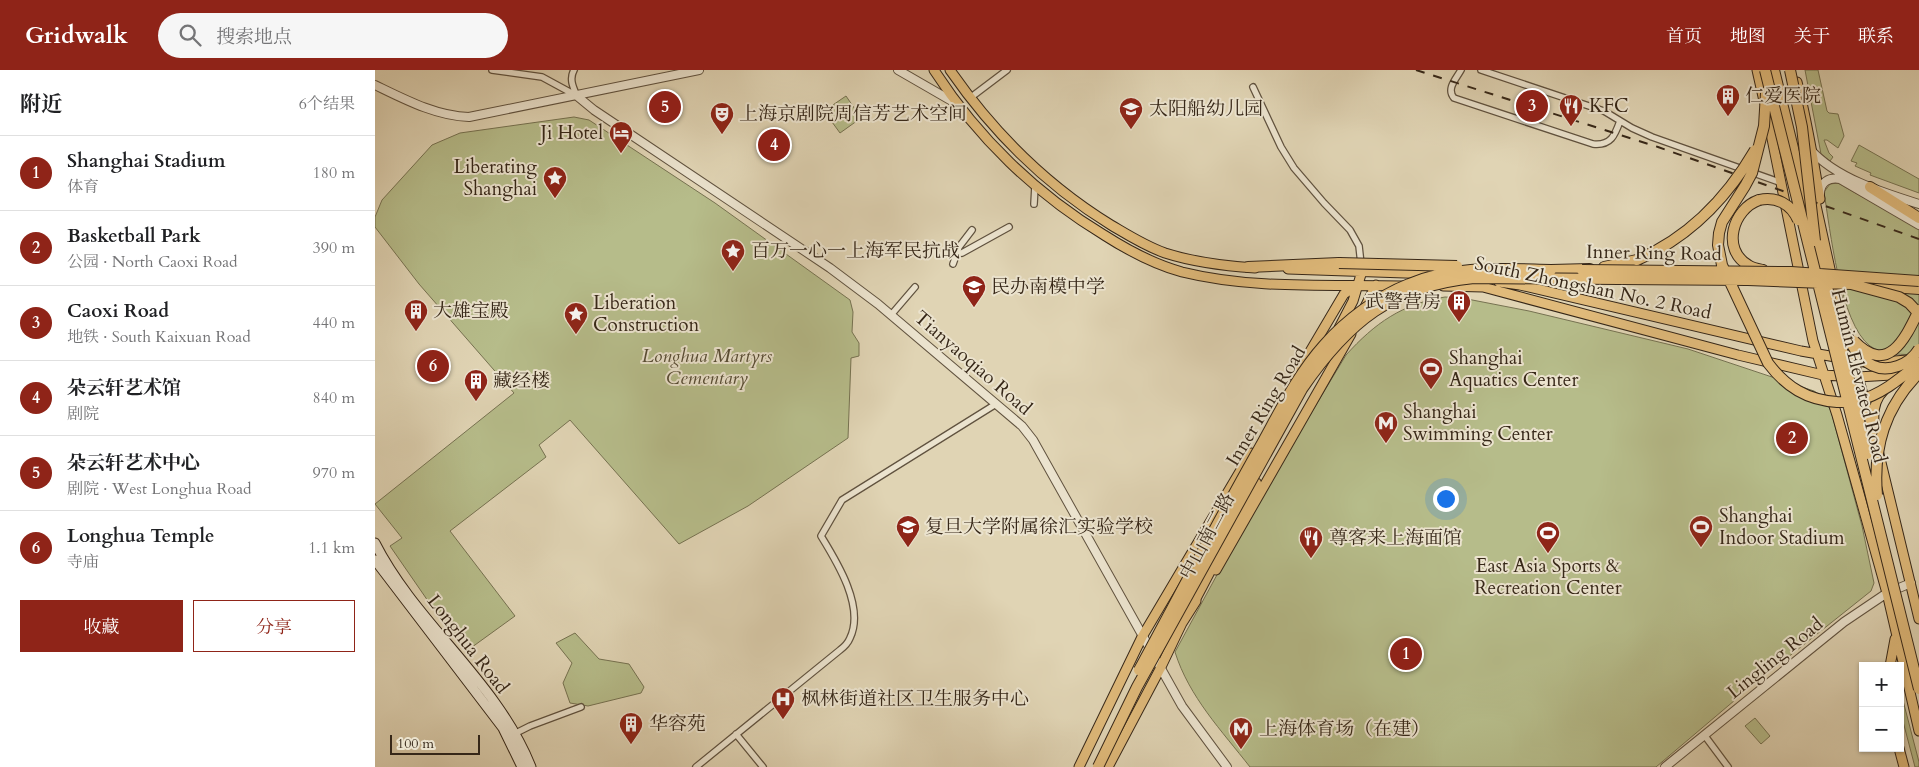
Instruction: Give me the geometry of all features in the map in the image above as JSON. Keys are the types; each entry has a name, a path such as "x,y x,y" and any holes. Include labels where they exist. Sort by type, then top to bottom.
{"highway":[{"path":"1764,70 1767,106 1752,173 1723,222 1718,244 1722,265 1768,363 1778,376 1800,393 1829,401 1856,402 1879,392 1898,380 1919,361"},
{"name":"Humin Elevated Road","path":"1764,70 1812,240"},
{"name":"Humin Elevated Road","path":"1774,70 1812,240 1919,689"},
{"path":"1789,70 1802,127 1812,240"},
{"path":"1583,270 1625,264 1653,254 1677,239 1720,200 1748,162 1760,140"},
{"path":"1871,187 1919,218"},
{"path":"1781,272 1749,266 1739,255 1733,244 1736,219 1743,209 1752,202 1765,198 1781,201 1796,214 1812,240 1828,276 1848,338 1864,360 1878,368 1894,368 1909,360 1919,349"},
{"path":"1248,267 1389,264 1495,269"},
{"name":"Inner Ring Road","path":"1091,767 1133,681 1231,498 1295,386 1324,344 1384,296 1410,283 1437,274 1495,269 1781,272 1919,281"},
{"path":"1828,276 1877,495 1919,663"},
{"name":"Inner Ring Road","path":"1098,767 1137,687 1301,389 1329,351 1343,336 1387,303 1435,283 1474,278 1748,280 1919,289"},
{"path":"1851,284 1899,297 1909,303 1919,314"},
{"path":"1842,321 1853,341 1864,350 1871,354 1885,355 1893,351 1904,339 1919,310"},
{"path":"1877,495 1876,464 1886,423 1896,401 1917,373"},
{"path":"1191,607 1277,443 1280,429"}],"main road":[{"path":"934,70 958,105 1012,165 1049,198 1130,252 1159,265 1213,278 1260,284 1376,285 1293,438 1205,589 1191,607 1109,767"},
{"name":"South Zhongshan No. 2 Road","path":"950,70 994,127 1059,190 1129,236 1163,252 1186,259 1248,267 1453,274 1520,285 1854,361 1870,363 1919,361"},
{"path":"1757,70 1817,354 1837,415 1887,594 1919,731"},
{"path":"1789,70 1803,129 1828,276 1877,446 1919,619"},
{"path":"1803,129 1811,150 1833,264 1828,276"},
{"path":"1809,172 1811,150"},
{"path":"1079,767 1142,637 1330,316 1344,294 1357,285 1362,271"},
{"name":"中山南二路","path":"1191,607 1196,586 1353,301 1357,285"},
{"name":"South Zhongshan No. 2 Road","path":"1376,285 1483,287 1738,355 1823,374 1858,377 1917,373"},
{"path":"1877,446 1873,415 1876,401 1889,387 1917,373"},
{"name":"Longhua Road","path":"375,543 391,572 496,705 526,755 531,767"},
{"name":"Longhua Road","path":"375,560 503,728 522,767"},
{"path":"1891,662 1896,634"},
{"path":"1900,752 1904,767"}],"street":[{"path":"492,70 542,78 577,96"},
{"path":"574,70 572,85 577,96"},
{"path":"375,85 421,106 462,117 577,96 699,70"},
{"path":"898,70 958,105"},
{"path":"970,98 1007,70"},
{"path":"1461,70 1451,88 1451,94 1455,98 1593,144 1599,145 1609,142 1615,135 1620,121"},
{"path":"1481,70 1495,72 1604,111 1652,137 1782,183"},
{"path":"1253,87 1281,147 1294,168 1350,230 1359,246 1362,271"},
{"name":"Tianyaoqiao Road","path":"577,96 618,127 830,268 891,315 1022,426 1033,440 1160,669 1195,726 1227,767"},
{"path":"1811,150 1825,164 1871,187 1919,204"},
{"path":"1820,196 1821,187 1825,182 1832,179 1840,179 1919,225"},
{"path":"1034,204 1035,186"},
{"path":"962,253 1009,226"},
{"path":"953,264 959,247 972,230"},
{"path":"891,315 915,287"},
{"path":"696,767 850,640 855,617 853,604 839,565 821,536 842,500 996,404"},
{"name":"Lingling Road","path":"1665,767 1844,622 1887,594 1911,584"},
{"path":"513,734 581,707"},
{"path":"736,734 763,767"},
{"path":"1705,736 1728,767"},
{"path":"703,761 708,767"}],"green space":[{"path":"1805,70 1818,70 1827,111 1838,114 1844,136 1838,148 1824,140 1829,153 1833,157 1830,161 1821,154"},
{"path":"846,96 861,118 840,133 824,111"},
{"name":"Longhua Martyrs Cementary","path":"574,117 589,120 715,203 850,300 853,312 852,332 859,343 859,356 851,358 848,438 748,506 679,544 570,420 539,445 546,457 450,531 515,616 468,650 428,601 390,546 402,538 375,504 514,393 419,284 375,227 375,217 382,200 432,145 460,133"},
{"path":"1859,145 1919,179 1919,193 1870,175 1871,173 1855,166 1857,163 1851,161"},
{"path":"1838,183 1919,229 1919,354 1894,354 1875,349 1860,334 1851,317 1833,251 1824,192 1830,184"},
{"name":"East Asia Sports & Recreation Center","path":"1445,297 1462,298 1529,311 1688,349 1814,391 1823,397 1831,411 1862,526 1874,583 1871,591 1748,689 1656,767 1250,767 1197,699 1175,652 1249,516 1346,355 1368,333 1390,317 1415,305"},
{"path":"575,633 599,659 629,664 644,687 641,693 588,706 570,703 563,683 572,663 556,643"},
{"path":"1904,704 1919,762 1919,767 1915,767 1904,725"},
{"path":"1755,718 1770,736 1761,744 1745,726"}],"railway":[{"path":"1416,70 1658,147 1919,239"}],"place":[{"name":"Caoxi Road","path":"1532,106"},
{"name":"朵云轩艺术中心","path":"665,107"},
{"name":"仁爱医院","path":"1728,117"},
{"name":"KFC","path":"1571,127"},
{"name":"太阳船幼儿园","path":"1131,130"},
{"name":"上海京剧院周信芳艺术空间","path":"722,135"},
{"name":"朵云轩艺术馆","path":"774,145"},
{"name":"Ji Hotel","path":"621,154"},
{"name":"Liberating Shanghai","path":"555,199"},
{"name":"百万一心一上海军民抗战","path":"733,272"},
{"name":"民办南模中学","path":"974,308"},
{"name":"武警营房","path":"1459,323"},
{"name":"大雄宝殿","path":"416,332"},
{"name":"Liberation Construction","path":"576,335"},
{"name":"Longhua Temple","path":"433,366"},
{"name":"Shanghai Aquatics Center","path":"1431,390"},
{"name":"藏经楼","path":"476,402"},
{"name":"Basketball Park","path":"1792,438"},
{"name":"Shanghai Swimming Center","path":"1386,444"},
{"name":"复旦大学附属徐汇实验学校","path":"908,548"},
{"name":"Shanghai Indoor Stadium","path":"1701,548"},
{"name":"East Asia Sports & Recreation Center","path":"1548,554"},
{"name":"尊客来上海面馆","path":"1311,559"},
{"name":"Shanghai Stadium","path":"1406,654"},
{"name":"枫林街道社区卫生服务中心","path":"783,720"},
{"name":"华容苑","path":"631,745"},
{"name":"上海体育场（在建）","path":"1241,750"}]}
